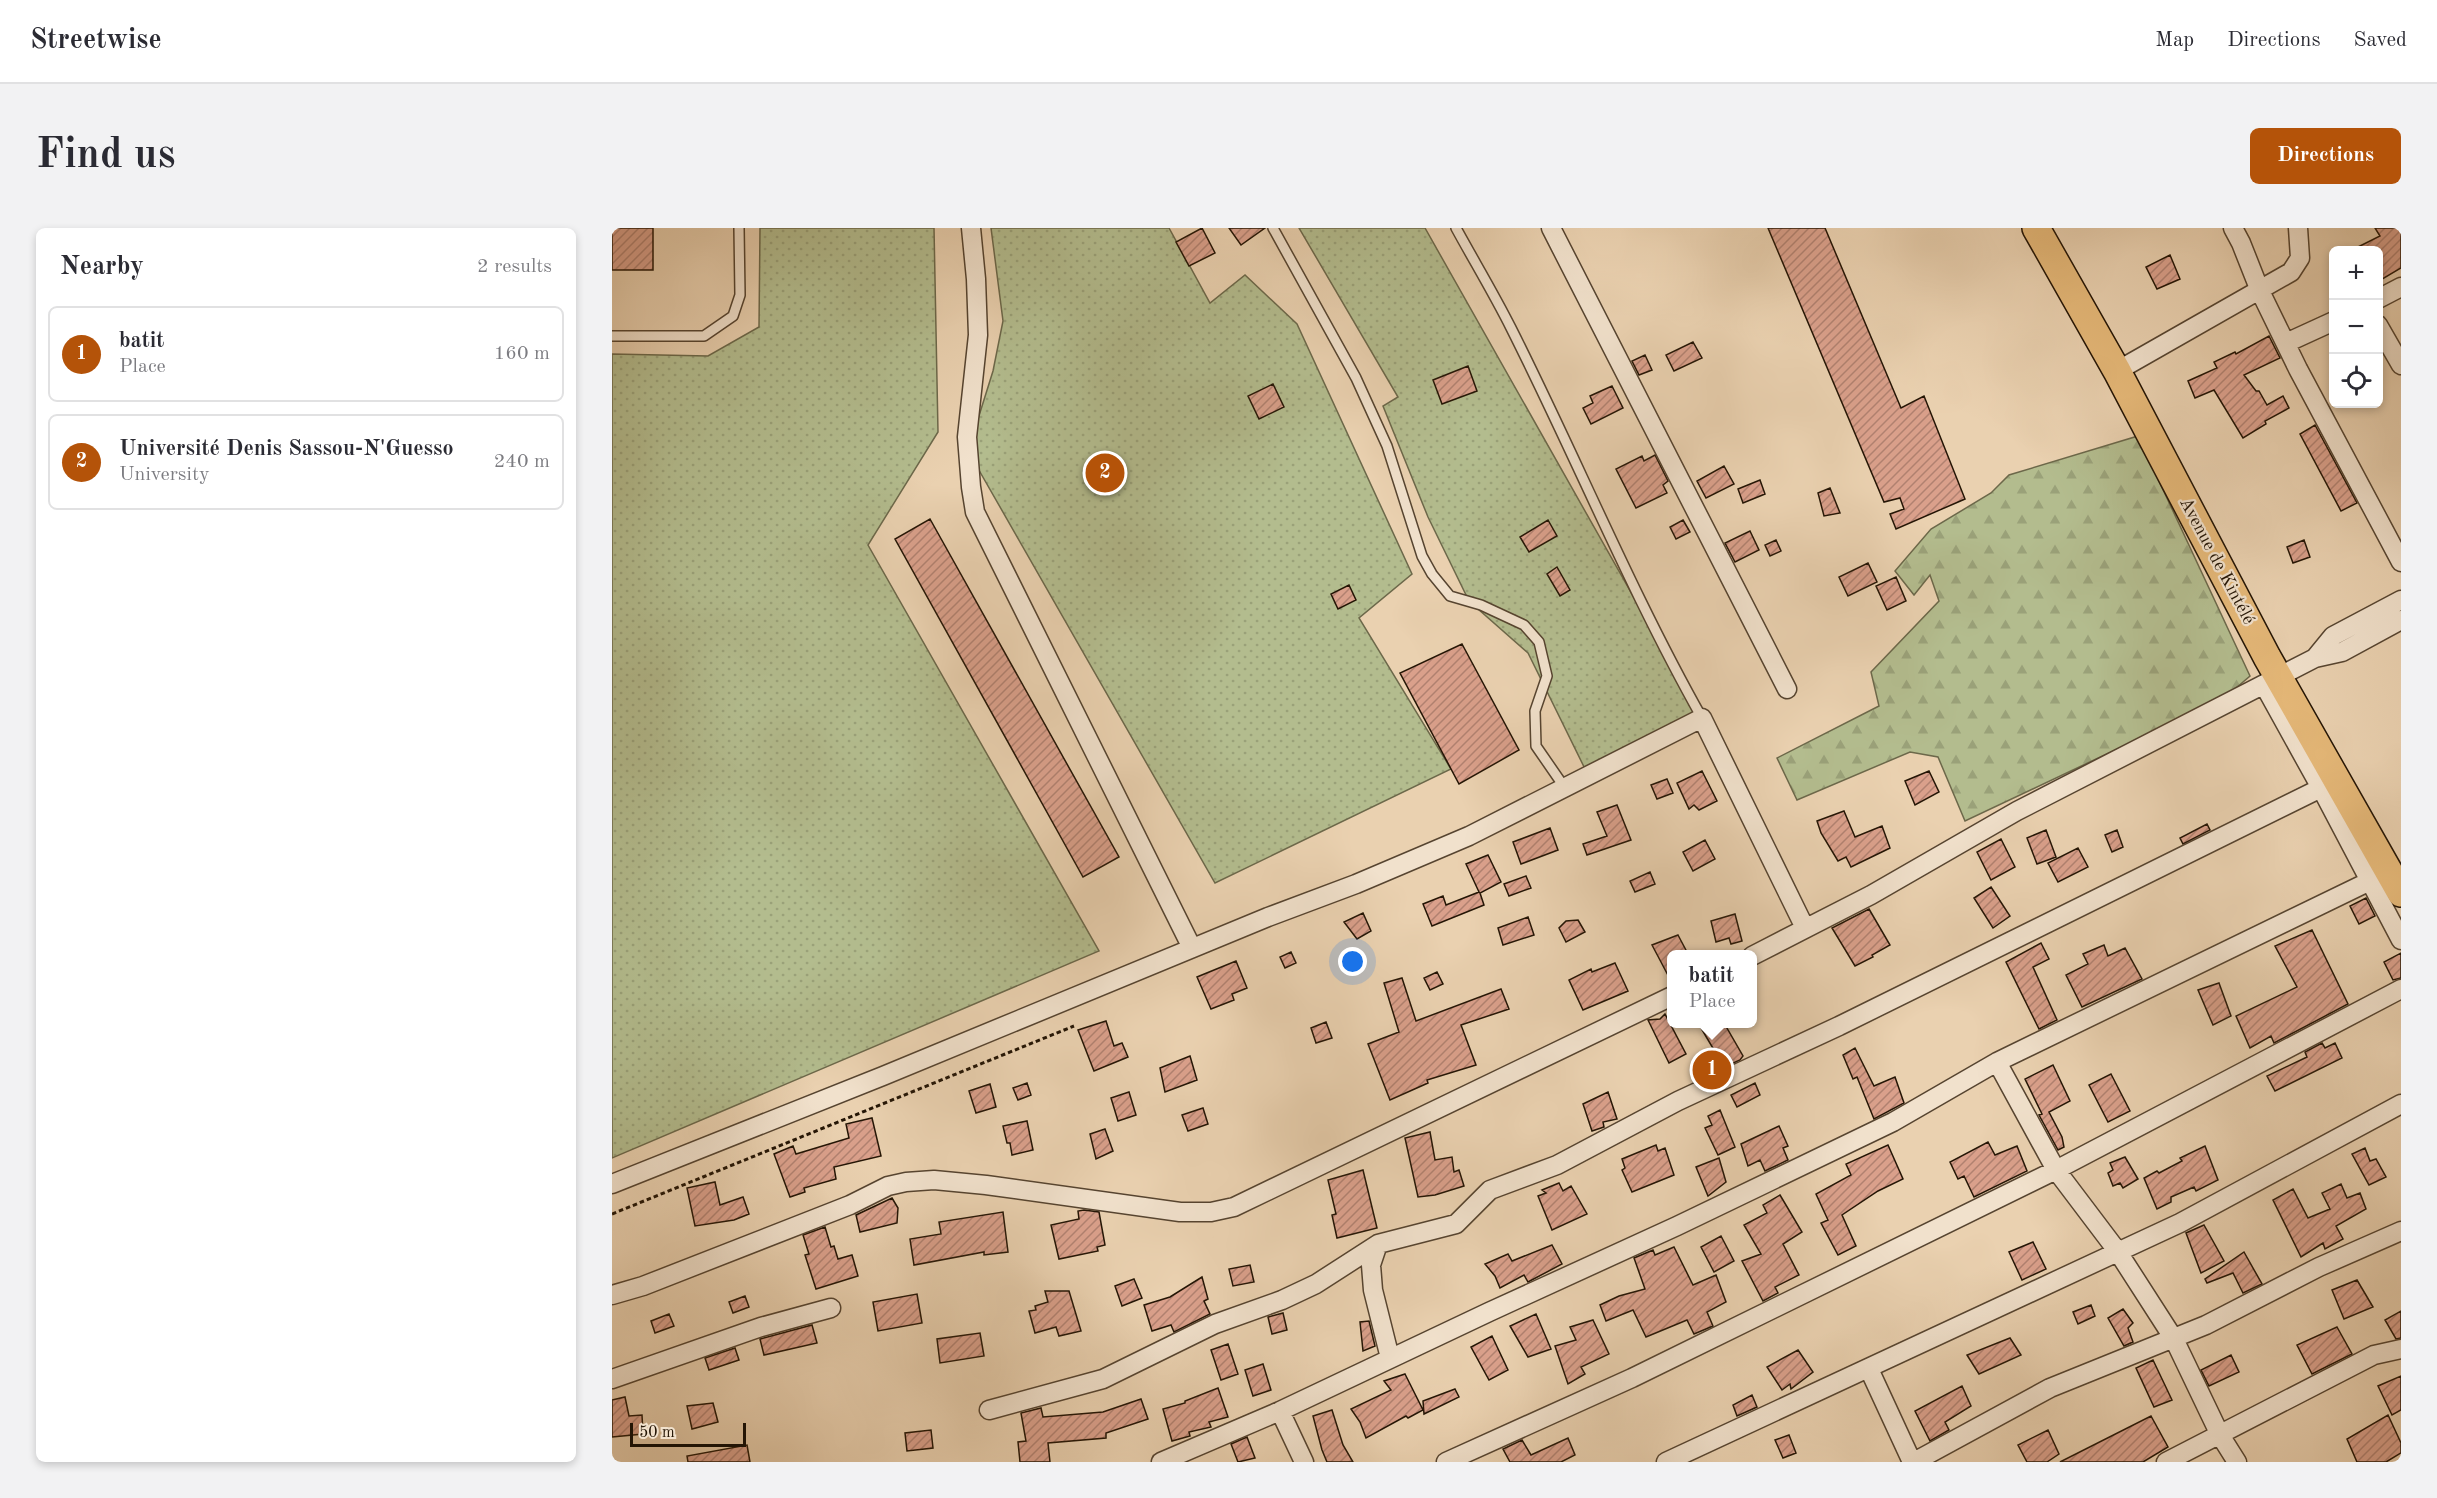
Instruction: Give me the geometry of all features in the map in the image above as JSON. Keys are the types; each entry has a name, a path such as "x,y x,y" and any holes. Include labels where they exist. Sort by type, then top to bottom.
{"main road":[{"name":"Avenue de Kintélé","path":"2036,228 2117,371 2271,681 2401,893"}],"street":[{"path":"971,228 978,335 968,437 970,487 975,512 1192,948"},
{"path":"1551,228 1787,689"},
{"path":"2233,228 2260,291 2286,343 2401,562"},
{"path":"2117,371 2290,272 2300,258 2298,228"},
{"path":"2383,297 2401,287"},
{"path":"2286,343 2329,323"},
{"path":"2383,332 2401,365"},
{"path":"2315,658 2333,636 2401,600"},
{"path":"1757,953 1871,896 2017,811 2315,658 2342,652 2401,620"},
{"path":"2271,681 2321,788 2401,940"},
{"path":"612,1184 884,1076 1438,849 1565,788 1702,718 1805,928"},
{"path":"989,1410 1103,1379 1215,1324 1281,1300 1316,1284 1378,1244 1456,1224 1490,1190 1557,1165 1678,1101 1850,1021 2321,788"},
{"path":"1161,1462 1280,1411 1677,1226 1893,1122 1997,1062 2370,881"},
{"path":"1446,1462 1632,1378 2056,1170 2401,989"},
{"path":"612,1296 850,1205 888,1186 906,1182 934,1180 986,1185 1180,1212 1210,1212 1234,1207 1667,998"},
{"path":"1997,1062 2056,1170 2118,1252 2174,1339 2220,1435 2237,1462"},
{"path":"1666,1462 2180,1223 2401,1104"},
{"path":"1869,1369 1913,1462 2050,1388 2206,1325 2319,1267 2401,1231"},
{"path":"1378,1244 1371,1265 1373,1290 1390,1358"},
{"path":"612,1378 761,1327 831,1308"},
{"path":"2166,1462 2374,1355 2401,1349"},
{"path":"1280,1411 1304,1462"}],"lane":[{"path":"612,336 704,336 733,316 740,295 739,228"},
{"path":"1273,228 1356,378 1388,446 1422,556 1432,574 1450,596 1481,605 1524,625 1539,642 1547,676 1535,711 1536,746 1565,788"},
{"path":"1456,228 1511,327 1611,540 1673,666 1702,718"}],"path":[{"path":"612,1214 1074,1026"}],"green space":[{"path":"760,228 934,228 938,432 868,545 1099,951 612,1158 612,354 708,356 759,327"},
{"path":"991,228 1169,228 1210,303 1245,275 1297,324 1412,574 1359,618 1451,769 1215,883 968,451 993,371 1003,321"},
{"path":"1299,228 1425,228 1702,718 1589,777 1528,653 1469,601 1428,517 1383,406 1398,397"},
{"path":"2138,436 2250,676 2223,699 1965,821 1938,757 1910,752 1797,800 1777,758 1879,706 1871,672 1939,601 1930,575 1914,595 1895,571 1931,529 1991,493 2009,475"}],"building":[{"path":"612,228 653,228 653,270 612,270"},
{"path":"1202,228 1215,253 1189,266 1176,242"},
{"path":"1229,228 1265,228 1241,245"},
{"path":"1768,228 1825,228 1901,408 1924,396 1965,499 1896,529 1890,514 1904,509 1900,498 1884,502"},
{"path":"2375,228 2401,228 2401,268 2383,279 2383,246 2360,246 2380,236"},
{"path":"2170,255 2180,279 2157,289 2146,267"},
{"path":"2269,336 2280,358 2244,375 2256,391 2259,391 2267,405 2283,396 2289,408 2265,421 2266,424 2243,438 2214,390 2195,398 2188,381 2217,368 2214,362 2235,352 2236,354"},
{"path":"1693,342 1702,358 1674,371 1666,355"},
{"path":"1645,355 1652,370 1639,375 1632,361"},
{"path":"1468,366 1477,391 1442,404 1433,380"},
{"path":"1273,384 1284,407 1259,419 1248,396"},
{"path":"1612,386 1623,408 1591,424 1583,408 1593,403 1590,396"},
{"path":"2315,425 2357,503 2341,511 2300,434"},
{"path":"1655,455 1668,481 1663,485 1667,493 1636,508 1616,469 1642,456 1644,461"},
{"path":"1724,466 1734,484 1706,498 1697,481"},
{"path":"1760,480 1765,494 1743,503 1738,489"},
{"path":"1830,488 1840,513 1824,516 1818,493"},
{"path":"930,519 1119,857 1083,877 895,539"},
{"path":"1548,520 1557,536 1529,552 1520,537"},
{"path":"1683,520 1690,532 1676,539 1670,527"},
{"path":"1750,531 1759,550 1735,562 1725,543"},
{"path":"1776,540 1781,551 1770,556 1765,545"},
{"path":"2304,540 2310,557 2293,563 2287,547"},
{"path":"1868,563 1877,582 1848,596 1839,577"},
{"path":"1557,567 1570,590 1560,596 1547,574"},
{"path":"1896,577 1906,601 1887,610 1876,586"},
{"path":"1349,585 1356,600 1338,609 1331,594"},
{"path":"1462,644 1519,750 1459,784 1400,673"},
{"path":"1702,771 1717,801 1699,810 1694,805 1689,809 1677,783"},
{"path":"1929,771 1939,792 1915,805 1905,781"},
{"path":"1667,779 1673,793 1657,799 1651,785"},
{"path":"1617,805 1631,840 1587,855 1583,844 1607,836 1597,812"},
{"path":"1844,811 1855,837 1882,826 1890,848 1851,867 1846,857 1838,861 1821,833 1817,821"},
{"path":"2207,824 2210,830 2183,844 2180,838"},
{"path":"1550,828 1558,850 1521,864 1513,842"},
{"path":"2046,830 2056,857 2037,864 2027,838"},
{"path":"2117,830 2123,847 2112,852 2105,835"},
{"path":"2001,839 2015,867 1991,880 1977,852"},
{"path":"1705,840 1715,859 1693,871 1683,852"},
{"path":"2078,848 2088,867 2058,882 2048,863"},
{"path":"1488,855 1501,882 1480,893 1484,905 1432,926 1423,904 1443,896 1446,905 1479,892 1466,864"},
{"path":"1650,872 1655,884 1635,892 1630,881"},
{"path":"1526,876 1531,888 1509,896 1504,884"},
{"path":"1991,887 2010,916 1993,928 1974,898"},
{"path":"2366,898 2375,916 2359,924 2350,906"},
{"path":"1869,909 1890,945 1855,966 1832,928"},
{"path":"1363,913 1371,931 1357,939 1344,922"},
{"path":"1735,914 1742,941 1731,944 1729,938 1716,942 1711,921"},
{"path":"1528,917 1534,935 1503,945 1498,928"},
{"path":"1578,920 1585,932 1566,942 1559,928 1566,921"},
{"path":"2312,930 2348,1004 2274,1043 2271,1036 2250,1048 2236,1016 2297,987 2275,946"},
{"path":"1678,935 1686,950 1667,950 1667,973 1652,945"},
{"path":"2041,943 2049,959 2033,967 2057,1020 2039,1029 2006,962"},
{"path":"2104,945 2108,956 2125,948 2142,979 2082,1007 2066,975 2088,964 2083,954"},
{"path":"1291,952 1296,963 1285,968 1280,957"},
{"path":"2401,953 2401,978 2393,980 2384,962"},
{"path":"1236,961 1247,988 1232,994 1234,1000 1211,1009 1197,977"},
{"path":"1615,963 1628,991 1583,1010 1569,980 1591,969 1592,972"},
{"path":"1437,972 1443,984 1430,990 1424,978"},
{"path":"1402,978 1416,1021 1501,989 1509,1009 1461,1025 1476,1065 1427,1080 1428,1083 1390,1100 1368,1044 1399,1032 1384,983"},
{"path":"2219,983 2231,1016 2213,1025 2198,990"},
{"path":"1665,1014 1667,1028 1672,1028 1686,1054 1669,1063 1648,1020 1660,1019"},
{"path":"1106,1021 1114,1046 1122,1043 1128,1057 1094,1071 1078,1030"},
{"path":"1326,1022 1332,1038 1316,1043 1311,1028"},
{"path":"1701,1028 1727,1028 1743,1056 1740,1060 1705,1076 1699,1064 1717,1055"},
{"path":"2322,1043 2325,1048 2335,1043 2342,1058 2275,1091 2267,1076 2307,1057 2305,1052"},
{"path":"1855,1048 1874,1086 1895,1077 1904,1103 1874,1119 1857,1077 1853,1079 1843,1055"},
{"path":"1190,1056 1197,1080 1165,1092 1160,1068"},
{"path":"2053,1065 2070,1101 2049,1112 2062,1137 2064,1147 2058,1150 2039,1115 2042,1114 2025,1079"},
{"path":"2111,1074 2130,1111 2108,1122 2089,1085"},
{"path":"1027,1083 1031,1095 1018,1100 1013,1088"},
{"path":"1755,1083 1760,1095 1737,1107 1731,1095"},
{"path":"990,1084 996,1107 976,1113 969,1091"},
{"path":"1129,1092 1136,1115 1118,1121 1111,1098"},
{"path":"1608,1092 1617,1119 1603,1122 1604,1127 1592,1131 1583,1104"},
{"path":"1203,1108 1208,1124 1188,1131 1182,1115"},
{"path":"1720,1110 1735,1147 1718,1155 1705,1128 1712,1125 1708,1116"},
{"path":"872,1118 881,1156 834,1167 836,1179 804,1188 805,1192 790,1197 774,1154 793,1146 796,1154 849,1138 846,1124"},
{"path":"1027,1121 1033,1150 1012,1155 1003,1126"},
{"path":"1779,1126 1788,1146 1783,1148 1788,1160 1765,1171 1760,1160 1748,1166 1741,1144"},
{"path":"1105,1129 1113,1151 1096,1159 1090,1134"},
{"path":"1430,1132 1435,1160 1452,1157 1454,1172 1459,1170 1464,1186 1435,1195 1418,1197 1405,1138"},
{"path":"1988,1142 1995,1155 2017,1146 2027,1171 1974,1197 1964,1176 1958,1179 1950,1162"},
{"path":"1656,1145 1658,1151 1665,1148 1674,1175 1632,1192 1622,1170 1625,1168 1622,1159"},
{"path":"1888,1145 1903,1179 1878,1191 1842,1215 1856,1246 1838,1255 1821,1223 1828,1220 1816,1194 1851,1175 1846,1164"},
{"path":"2205,1146 2218,1180 2196,1191 2194,1187 2171,1197 2171,1202 2157,1209 2144,1178 2182,1161 2180,1158"},
{"path":"2365,1148 2370,1161 2376,1159 2386,1177 2369,1185 2352,1154"},
{"path":"2125,1157 2138,1179 2123,1188 2120,1183 2113,1186 2108,1173 2113,1170 2110,1163"},
{"path":"1719,1158 1726,1182 1708,1196 1696,1167"},
{"path":"1363,1170 1377,1228 1337,1238 1332,1215 1336,1214 1328,1180"},
{"path":"715,1182 720,1205 743,1197 749,1214 734,1220 695,1226 687,1188"},
{"path":"1559,1183 1563,1191 1571,1186 1587,1214 1552,1230 1538,1196 1546,1193 1542,1190"},
{"path":"2341,1184 2347,1198 2360,1193 2366,1209 2336,1226 2343,1239 2325,1249 2323,1243 2301,1257 2273,1200 2293,1189 2308,1218 2330,1209 2322,1193"},
{"path":"1780,1195 1802,1232 1783,1244 1799,1275 1775,1287 1778,1293 1763,1301 1742,1261 1761,1254 1744,1225 1767,1213 1763,1205"},
{"path":"892,1198 898,1208 897,1223 860,1232 856,1215"},
{"path":"1078,1211 1099,1212 1105,1245 1097,1247 1098,1251 1059,1259 1051,1225 1079,1219"},
{"path":"1003,1212 1008,1252 984,1255 984,1252 914,1265 910,1239 941,1234 939,1222"},
{"path":"2204,1225 2224,1261 2201,1273 2186,1233"},
{"path":"825,1227 831,1247 834,1246 838,1259 852,1255 858,1276 816,1289 805,1255 809,1254 803,1235"},
{"path":"1721,1236 1734,1261 1714,1272 1701,1247"},
{"path":"2033,1242 2046,1269 2022,1280 2009,1252"},
{"path":"1552,1245 1562,1264 1528,1282 1524,1275 1500,1288 1495,1276 1485,1264 1508,1254 1512,1261"},
{"path":"1674,1247 1693,1285 1716,1275 1726,1302 1707,1312 1713,1326 1694,1334 1687,1320 1646,1337 1633,1310 1606,1321 1600,1305 1619,1296 1645,1289 1634,1258 1653,1250 1655,1255"},
{"path":"2244,1252 2262,1284 2243,1293 2233,1273 2207,1283 2205,1279"},
{"path":"1250,1265 1254,1282 1233,1286 1229,1269"},
{"path":"1202,1277 1208,1299 1204,1301 1210,1314 1174,1332 1171,1325 1152,1331 1144,1305 1170,1297"},
{"path":"1134,1279 1142,1298 1122,1306 1115,1286"},
{"path":"2357,1280 2373,1307 2344,1319 2332,1290"},
{"path":"1045,1291 1069,1291 1081,1331 1059,1336 1056,1327 1035,1333 1029,1311 1036,1310 1035,1306 1048,1302"},
{"path":"917,1294 922,1323 878,1331 873,1302"},
{"path":"745,1296 749,1307 733,1313 729,1302"},
{"path":"2091,1305 2095,1316 2078,1324 2073,1312"},
{"path":"2123,1309 2133,1323 2128,1328 2133,1342 2124,1346 2108,1318"},
{"path":"2401,1311 2401,1338 2396,1339 2385,1320"},
{"path":"1283,1313 1287,1330 1272,1334 1268,1317"},
{"path":"669,1314 674,1326 655,1333 651,1321"},
{"path":"1536,1314 1551,1349 1528,1357 1510,1326"},
{"path":"1593,1320 1609,1354 1581,1367 1585,1374 1568,1384 1555,1346 1576,1340 1570,1327"},
{"path":"1369,1321 1375,1346 1363,1351 1360,1322"},
{"path":"812,1325 817,1343 764,1355 760,1339"},
{"path":"2337,1327 2352,1354 2312,1374 2297,1345"},
{"path":"980,1333 984,1356 940,1363 937,1339"},
{"path":"1492,1336 1508,1370 1489,1380 1471,1347"},
{"path":"2010,1338 2021,1355 1979,1374 1967,1355"},
{"path":"1228,1344 1238,1374 1221,1380 1211,1350"},
{"path":"735,1348 739,1360 709,1370 705,1358"},
{"path":"1798,1350 1813,1372 1791,1389 1790,1384 1782,1390 1767,1367"},
{"path":"2231,1355 2239,1372 2209,1386 2201,1370"},
{"path":"2153,1360 2172,1400 2154,1407 2136,1368"},
{"path":"1263,1364 1271,1390 1253,1396 1245,1370"},
{"path":"1405,1374 1423,1410 1408,1418 1406,1416 1366,1438 1360,1422 1351,1409 1391,1390 1384,1381"},
{"path":"2401,1376 2401,1410 2392,1415 2378,1386"},
{"path":"1962,1386 1971,1406 1945,1422 1949,1430 1930,1441 1915,1411"},
{"path":"1218,1388 1228,1417 1209,1422 1211,1427 1189,1432 1190,1436 1172,1441 1163,1409 1185,1403 1185,1401"},
{"path":"1455,1389 1459,1397 1424,1414 1423,1401"},
{"path":"1752,1395 1757,1407 1737,1416 1733,1405"},
{"path":"625,1397 629,1416 642,1415 643,1434 612,1437 612,1400"},
{"path":"1141,1399 1148,1419 1106,1433 1106,1438 1048,1443 1050,1462 1020,1462 1018,1442 1026,1441 1021,1413 1041,1408 1043,1417 1103,1412"},
{"path":"713,1403 718,1422 692,1429 687,1406"},
{"path":"1332,1410 1343,1445 1353,1462 1327,1462 1322,1450 1313,1416"},
{"path":"2388,1415 2401,1443 2401,1453 2386,1462 2357,1462 2347,1439"},
{"path":"2151,1416 2168,1447 2143,1462 2060,1462"},
{"path":"931,1430 933,1448 907,1451 905,1433"},
{"path":"2048,1430 2059,1454 2047,1462 2027,1462 2018,1445"},
{"path":"1789,1435 1796,1453 1783,1458 1775,1440"},
{"path":"1247,1437 1255,1458 1238,1462 1231,1444"},
{"path":"1568,1438 1575,1455 1561,1462 1510,1462 1503,1449 1522,1440 1531,1455"},
{"path":"747,1445 750,1462 688,1462 687,1456"}],"place":[{"name":"Université Denis Sassou-N'Guesso","path":"1105,473"},
{"name":"batit","path":"1712,1070"}]}
